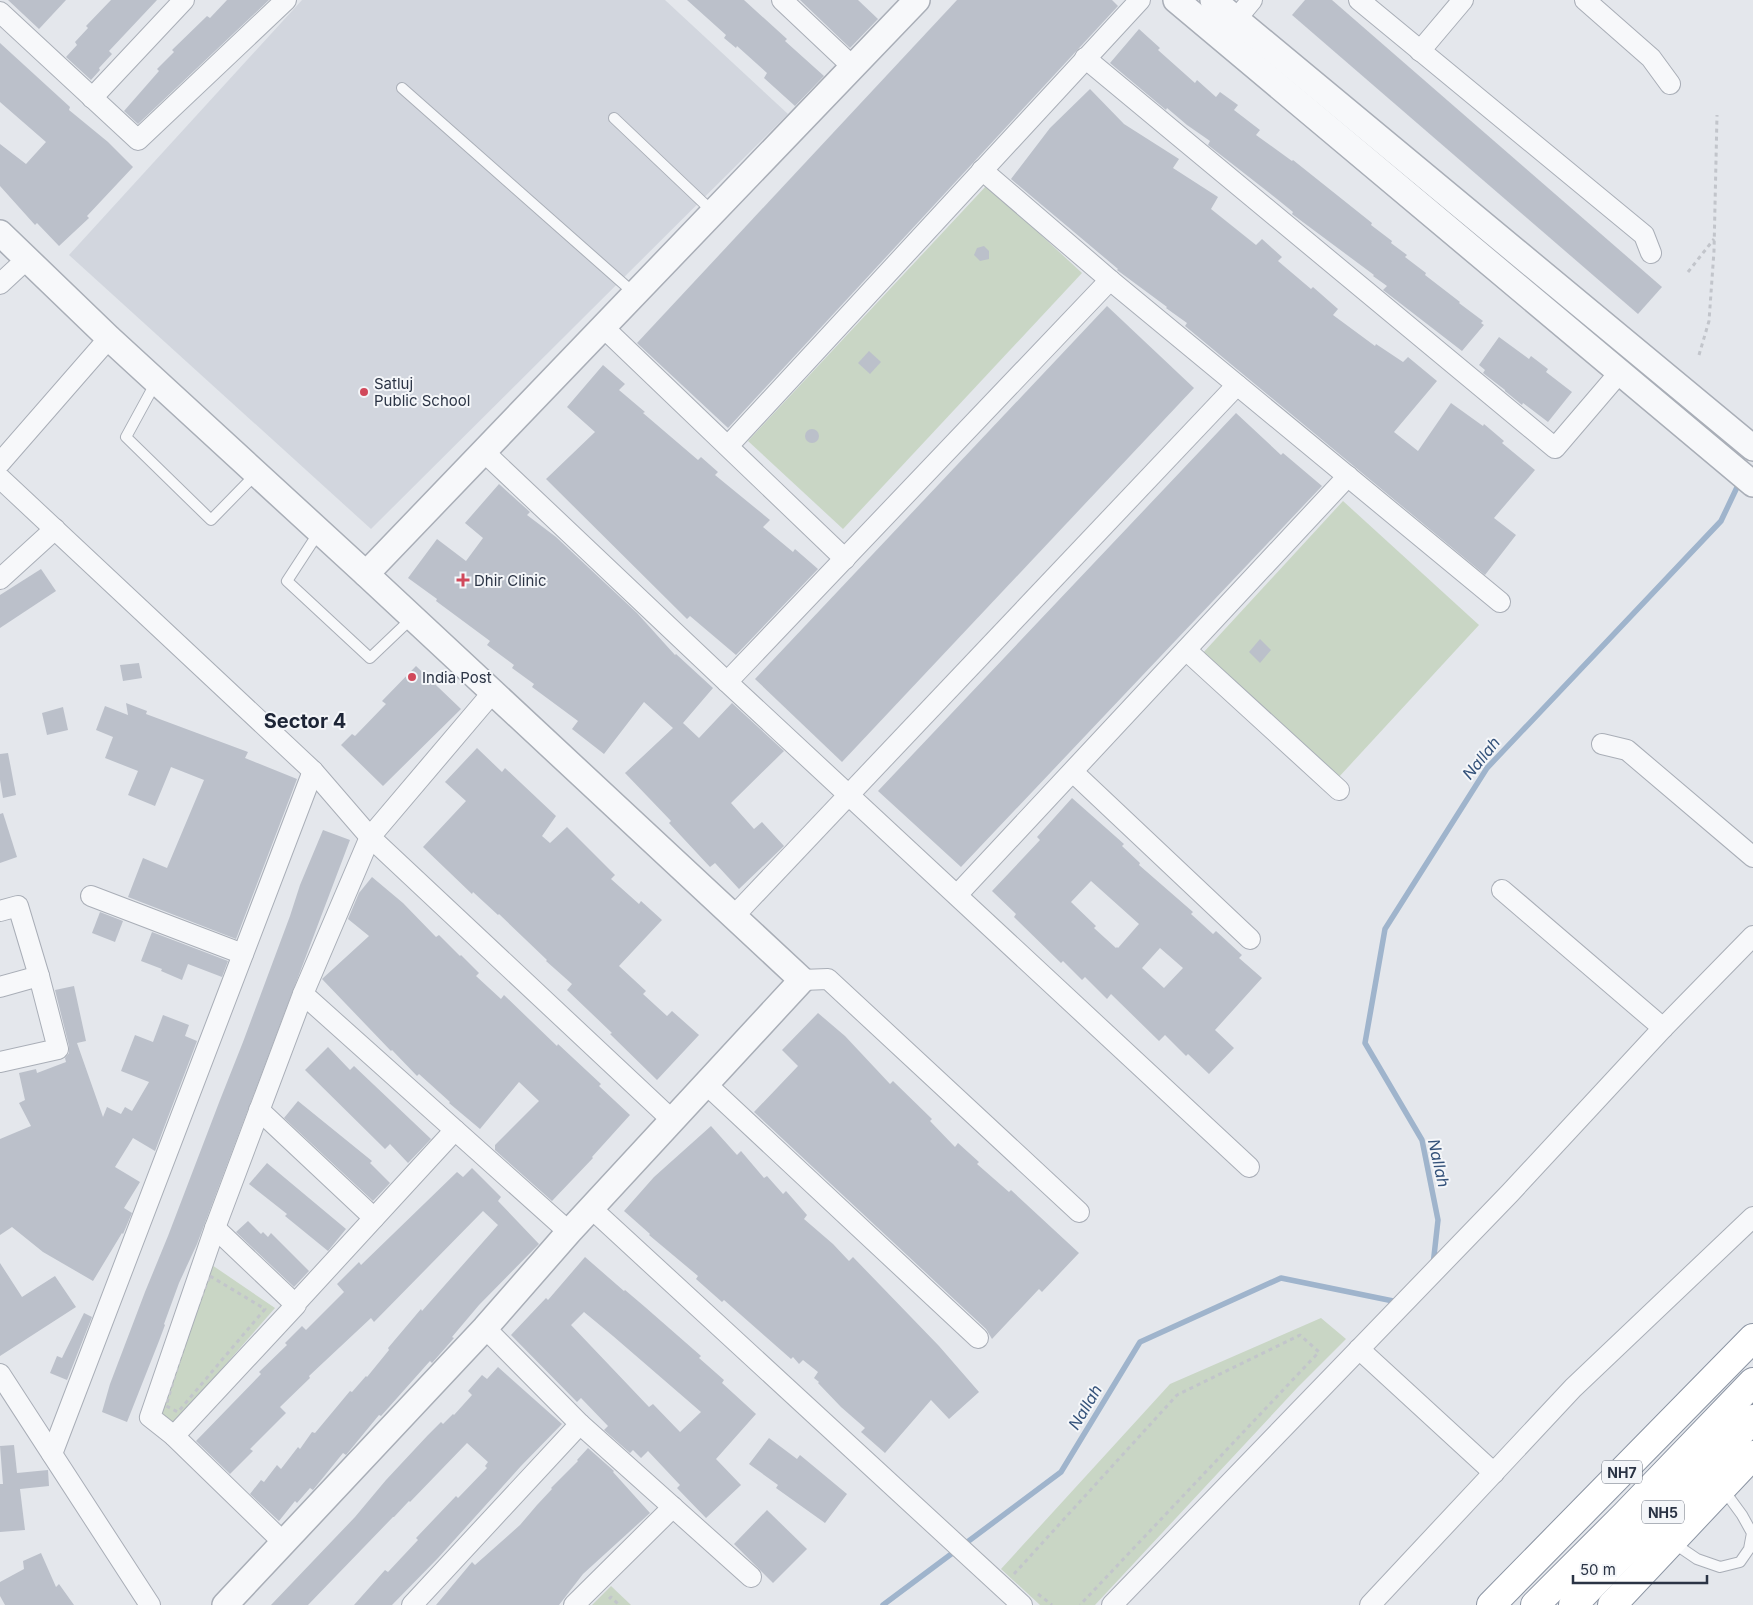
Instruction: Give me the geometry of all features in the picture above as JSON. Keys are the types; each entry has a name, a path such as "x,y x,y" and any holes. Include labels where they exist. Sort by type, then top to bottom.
{"highway":[{"name":"NH7","path":"1491,1605 1753,1338"},
{"name":"NH5","path":"1535,1605 1753,1382"},
{"name":"NH5","path":"1573,1605 1753,1419"},
{"path":"1612,1605 1753,1455"}],"street":[{"path":"92,98 184,0"},
{"path":"0,12 138,140 286,0"},
{"path":"782,0 853,67"},
{"path":"366,574 917,0"},
{"path":"728,446 1140,0"},
{"path":"1176,0 1229,28 1753,448"},
{"path":"1213,0 1229,28 1620,372 1753,484"},
{"path":"1229,28 1252,0"},
{"path":"1359,0 1644,236 1651,252"},
{"path":"1420,50 1463,0"},
{"path":"1585,0 1651,58 1670,84"},
{"path":"1085,58 1555,448 1620,372"},
{"path":"982,170 1110,280 1500,602"},
{"path":"0,233 109,338 366,574 802,980 828,979 1079,1212"},
{"path":"0,284 28,258"},
{"path":"727,682 1110,280"},
{"path":"603,327 845,559"},
{"path":"0,462 109,338"},
{"path":"733,917 1237,385"},
{"path":"483,451 727,682 1249,1167"},
{"path":"957,895 1348,476"},
{"path":"0,478 313,771 370,837 672,1120"},
{"path":"0,579 55,530"},
{"path":"1186,650 1339,790"},
{"path":"283,1542 174,1436 150,1417 215,1228 303,994 370,837 493,692"},
{"path":"1602,744 1627,750 1753,857"},
{"path":"52,1454 313,771"},
{"path":"1073,772 1250,939"},
{"path":"1502,890 1663,1028"},
{"path":"91,896 243,954"},
{"path":"0,911 18,906 58,1049 0,1062"},
{"path":"1112,1605 1359,1350 1516,1186 1663,1028 1753,936"},
{"path":"0,987 39,976"},
{"path":"225,1605 485,1328 569,1232 802,980"},
{"path":"303,994 569,1232"},
{"path":"706,1084 978,1338"},
{"path":"259,1110 374,1218"},
{"path":"174,1436 455,1130"},
{"path":"591,1208 1022,1605"},
{"path":"1370,1605 1573,1388 1753,1217"},
{"path":"215,1228 295,1304"},
{"path":"485,1328 580,1424 751,1577"},
{"path":"1359,1350 1494,1473"},
{"path":"0,1374 150,1605"},
{"path":"412,1605 580,1424"},
{"path":"574,1605 673,1507"}],"lane":[{"path":"402,88 635,294"},
{"path":"614,118 713,212"},
{"path":"156,381 126,437 211,520 257,474"},
{"path":"320,532 287,581 370,658 412,617"},
{"path":"1672,1542 1697,1559 1720,1567 1740,1562 1748,1549 1752,1533 1742,1515 1722,1488"}],"path":[{"path":"1699,355 1709,322 1714,240 1717,115"},
{"path":"1688,272 1714,240"},
{"path":"210,1276 265,1309 178,1412 166,1406 191,1321 210,1276"},
{"path":"1014,1574 1176,1395 1300,1335 1319,1352 1080,1605"},
{"path":"607,1601 611,1597 620,1605"}],"shaded area":[{"name":"Satluj Public School","path":"302,0 665,0 788,114 371,529 69,255"}],"green space":[{"path":"987,185 1082,273 843,529 748,441"},
{"path":"1343,501 1479,625 1338,778 1202,654"},
{"path":"209,1263 275,1308 173,1425 158,1414"},
{"path":"1321,1318 1346,1339 1298,1387 1095,1605 1040,1605 1001,1569 1170,1384"},
{"path":"611,1586 631,1605 592,1605"}],"building":[{"path":"8,0 66,0 39,29"},
{"path":"111,0 157,0 109,51 112,54 91,80 66,57 77,45 75,42 88,28 86,26"},
{"path":"227,0 269,0 138,124 124,111 159,71 157,69 174,52 172,50 207,16 210,18"},
{"path":"687,0 744,0 824,76 795,106 764,78 767,73 737,46 736,48 724,38 726,35"},
{"path":"800,0 858,0 878,19 850,48"},
{"path":"957,0 1112,0 1118,6 728,428 637,343"},
{"path":"1305,0 1332,0 1662,287 1638,314 1292,15"},
{"path":"1139,29 1160,48 1158,50 1195,83 1197,80 1216,97 1220,92 1238,105 1234,110 1260,130 1256,135 1293,160 1372,223 1371,225 1407,255 1405,257 1426,273 1425,275 1483,321 1481,323 1484,325 1462,351 1383,290 1387,286 1374,275 1292,214 1293,212 1208,145 1210,141 1167,108 1166,110 1110,63"},
{"path":"0,43 70,107 69,110 108,142 133,167 87,216 89,218 59,246 37,223 35,225 0,186 0,144 26,164 46,142 0,102"},
{"path":"1090,89 1124,124 1179,159 1173,168 1218,197 1211,209 1256,245 1262,239 1282,257 1278,261 1311,289 1313,287 1338,309 1333,315 1375,346 1376,344 1403,362 1408,357 1437,381 1394,432 1418,451 1451,403 1483,426 1484,424 1504,441 1502,443 1535,470 1494,518 1516,535 1485,575 1185,326 1187,323 1117,270 1011,179 1050,128"},
{"path":"984,246 989,251 989,259 980,261 974,255 977,248"},
{"path":"1107,306 1194,388 842,762 755,679"},
{"path":"1499,337 1529,359 1531,356 1548,369 1546,372 1572,392 1548,422 1523,403 1522,405 1483,373 1485,370 1479,365"},
{"path":"869,351 881,362 870,374 858,363"},
{"path":"603,365 625,384 619,390 645,412 643,413 698,460 701,457 718,472 715,475 770,520 763,527 793,552 795,549 818,569 736,655 690,616 687,619 546,479 595,432 567,407"},
{"path":"1236,413 1281,455 1283,453 1322,486 961,867 878,791"},
{"path":"809,429 815,429 819,436 815,443 809,443 805,439 805,433"},
{"path":"499,484 530,512 527,515 556,537 637,613 675,655 713,688 683,723 699,738 732,703 784,751 731,803 754,829 762,822 784,846 739,889 715,863 710,867 669,823 671,821 625,773 673,728 644,702 604,754 572,729 578,721 532,687 534,684 512,668 514,665 487,645 490,641 408,578 437,539 466,561 483,538 465,523"},
{"path":"41,569 56,591 0,628 0,595"},
{"path":"1260,639 1271,650 1260,663 1249,652"},
{"path":"139,663 142,678 123,681 120,665"},
{"path":"416,666 461,709 383,786 341,745 352,734 355,736 386,704 382,701"},
{"path":"126,703 147,711 146,714 248,752 245,758 297,779 236,939 128,897 143,858 167,868 204,780 171,767 155,806 128,795 138,771 105,758 113,737 96,730 105,706 128,715"},
{"path":"63,707 68,730 47,735 42,713"},
{"path":"477,748 502,772 505,768 556,816 542,836 550,843 567,827 615,875 611,879 639,904 641,901 662,920 619,966 646,991 643,994 667,1016 672,1011 699,1035 657,1080 567,990 572,984 499,914 473,892 472,894 423,847 466,801 445,782"},
{"path":"8,753 16,795 3,798 0,780 0,754"},
{"path":"1072,798 1124,844 1122,846 1140,863 1139,865 1193,912 1191,914 1213,934 1216,931 1242,955 1239,958 1262,978 1215,1030 1234,1048 1209,1074 1188,1054 1186,1056 1165,1035 1159,1041 1111,994 1107,999 1085,977 1082,980 1063,961 1061,963 1014,917 1016,914 992,891 1040,840 1037,837","holes":["1091,881 1139,924 1118,948 1094,928 1096,926 1071,902","1160,948 1183,968 1164,988 1142,968"]},
{"path":"3,813 17,857 0,863 0,814"},
{"path":"323,830 350,840 197,1244 179,1283 165,1325 127,1422 102,1412 110,1384 243,1042 300,885"},
{"path":"372,877 403,903 436,937 439,935 461,955 479,973 476,976 501,999 504,995 557,1046 558,1044 601,1084 599,1086 630,1115 552,1201 495,1150 495,1145 539,1101 519,1082 480,1129 419,1074 417,1076 322,979 369,936 348,919 359,893"},
{"path":"100,912 123,921 115,942 92,933"},
{"path":"152,932 228,961 222,977 188,964 182,980 161,971 162,969 141,961"},
{"path":"74,986 86,1041 77,1043 103,1117 107,1107 121,1114 125,1107 132,1111 149,1082 121,1071 135,1035 153,1042 163,1015 189,1025 185,1036 197,1041 155,1151 133,1138 115,1167 140,1182 124,1208 132,1213 123,1234 93,1281 43,1252 12,1227 0,1235 0,1139 31,1126 19,1103 25,1100 19,1073 36,1069 37,1073 66,1062 65,1058 69,1053 69,1046 55,990"},
{"path":"818,1013 845,1036 890,1084 893,1081 932,1119 930,1121 955,1147 958,1143 979,1162 977,1164 1009,1192 1011,1190 1079,1253 1042,1292 1039,1289 992,1339 986,1329 754,1112 798,1066 782,1050"},
{"path":"328,1047 350,1070 354,1066 431,1139 408,1163 390,1144 385,1149 305,1070"},
{"path":"298,1101 372,1161 370,1163 390,1183 373,1201 284,1118"},
{"path":"711,1126 737,1155 741,1151 764,1178 767,1176 783,1194 786,1191 807,1215 804,1219 833,1244 849,1261 853,1257 939,1346 979,1392 949,1419 931,1400 885,1453 861,1432 865,1428 818,1383 814,1378 818,1372 803,1360 799,1364 793,1357 791,1359 724,1300 722,1302 696,1279 698,1276 649,1235 624,1211 654,1177"},
{"path":"267,1163 346,1229 328,1251 285,1216 287,1214 249,1184"},
{"path":"472,1168 501,1197 498,1201 539,1244 479,1305 432,1363 430,1361 381,1416 379,1415 346,1455 343,1453 313,1490 310,1488 297,1503 295,1501 279,1521 250,1494 261,1480 264,1482 277,1465 281,1469 298,1447 300,1449 312,1432 315,1433 350,1391 352,1392 367,1377 389,1350 388,1348 421,1309 422,1311 498,1225 483,1211 374,1322 371,1318 309,1376 310,1378 280,1407 286,1413 250,1449 253,1451 230,1474 196,1441 261,1374 259,1372 287,1345 285,1343 302,1326 306,1330 344,1292 337,1284 359,1262 361,1265 457,1172 463,1177"},
{"path":"248,1221 261,1234 263,1232 268,1237 271,1233 309,1271 294,1287 236,1232"},
{"path":"585,1257 701,1356 699,1358 724,1380 722,1383 756,1414 716,1459 741,1485 706,1518 677,1488 680,1485 648,1451 641,1458 633,1450 630,1453 604,1430 608,1426 581,1398 577,1402 511,1335 546,1298 548,1300","holes":["584,1312 701,1412 680,1432 653,1404 649,1407 571,1325"]},
{"path":"0,1263 22,1297 55,1276 76,1307 0,1356"},
{"path":"84,1313 92,1317 67,1380 50,1373 57,1356 62,1358"},
{"path":"498,1367 562,1424 521,1466 438,1558 392,1605 354,1605 385,1570 388,1572 418,1540 416,1538 456,1496 458,1498 487,1468 485,1466 488,1462 467,1443 308,1605 271,1605 355,1517 428,1435 441,1422 443,1424 454,1415 472,1395 468,1391 482,1375 487,1379"},
{"path":"769,1438 797,1459 800,1455 847,1494 825,1523 776,1488 778,1485 749,1464"},
{"path":"14,1445 17,1473 48,1470 49,1486 20,1489 25,1530 0,1532 0,1484 3,1484 0,1446"},
{"path":"588,1448 614,1471 650,1513 583,1574 559,1605 436,1605 472,1562 475,1565 520,1525"},
{"path":"767,1510 807,1549 773,1583 734,1544"},
{"path":"41,1553 56,1587 59,1584 74,1605 5,1605 0,1596 0,1582 24,1569 23,1561"}],"waterway":[{"name":"Nallah","path":"1433,1265 1438,1220 1422,1140 1365,1043 1385,929 1487,768 1721,521 1740,481"},
{"name":"Nallah","path":"883,1605 1061,1472 1140,1342 1281,1278 1398,1302"}],"place":[{"name":"Satluj Public School","path":"364,392"},
{"name":"Dhir Clinic","path":"463,580"},
{"name":"India Post","path":"412,677"}],"district":[{"name":"Sector 4","path":"305,721"}]}
